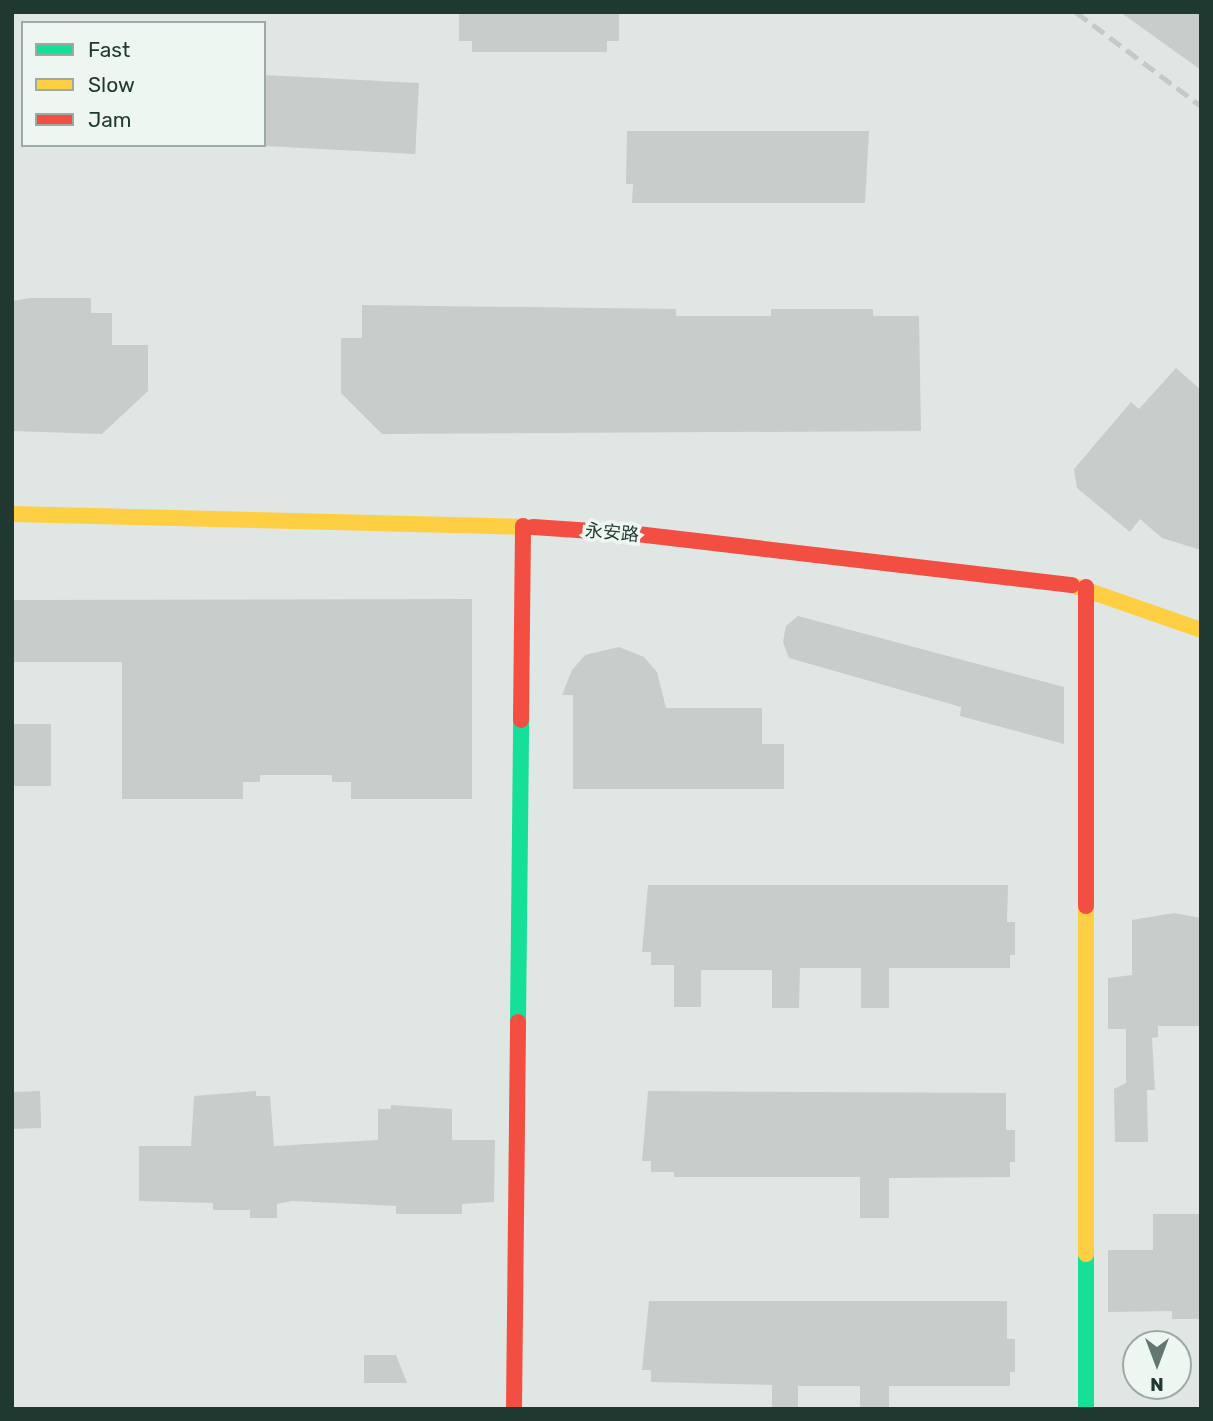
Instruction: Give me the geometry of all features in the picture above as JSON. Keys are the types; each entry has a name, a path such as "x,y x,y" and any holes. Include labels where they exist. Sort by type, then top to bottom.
{"street":[{"name":"永安路","path":"12,514 523,526 636,534 1086,587 1201,630"},
{"path":"514,1409 523,526"},
{"path":"1086,587 1086,1409"}],"building":[{"path":"459,12 619,12 619,41 607,41 607,52 472,52 472,41 459,41"},
{"path":"1120,12 1201,12 1201,70"},
{"path":"266,75 419,83 415,154 266,146"},
{"path":"627,131 869,131 865,203 632,203 633,184 626,184"},
{"path":"30,298 91,298 91,313 112,313 112,345 148,345 148,391 102,434 12,431 12,301"},
{"path":"362,305 676,309 676,316 771,316 771,309 873,309 873,316 919,316 921,431 382,434 341,393 341,338 362,338"},
{"path":"1176,368 1201,390 1201,550 1162,538 1140,519 1130,532 1077,488 1074,469 1131,402 1139,409"},
{"path":"472,599 472,799 351,799 351,782 332,782 332,775 260,775 260,782 243,782 243,799 122,799 122,662 12,662 12,600"},
{"path":"798,616 1064,687 1064,744 960,716 961,707 789,658 783,642 786,626"},
{"path":"619,647 644,657 657,672 666,708 762,708 762,744 784,744 784,789 573,789 573,695 562,695 572,670 585,655"},
{"path":"12,724 51,724 51,786 12,786"},
{"path":"648,885 1008,885 1007,922 1015,922 1015,955 1010,955 1010,968 889,968 889,1008 861,1008 861,968 800,968 799,1008 772,1008 772,970 701,970 701,1007 674,1007 674,965 651,965 651,952 642,952"},
{"path":"1174,913 1201,918 1201,1026 1158,1026 1158,1037 1152,1038 1155,1090 1147,1090 1148,1142 1115,1142 1114,1089 1126,1083 1126,1029 1108,1029 1108,978 1132,975 1132,920"},
{"path":"40,1091 41,1128 13,1129 12,1092"},
{"path":"256,1091 256,1096 270,1096 274,1146 378,1140 378,1109 391,1109 391,1105 452,1109 452,1140 495,1140 494,1202 462,1204 462,1214 396,1214 396,1206 292,1201 277,1204 277,1218 250,1218 250,1210 213,1210 213,1203 139,1201 139,1146 191,1146 194,1096"},
{"path":"648,1091 1006,1093 1006,1130 1015,1130 1015,1162 1010,1162 1010,1177 889,1178 889,1218 860,1218 860,1177 674,1177 674,1172 651,1172 651,1161 642,1161"},
{"path":"1153,1214 1201,1214 1201,1319 1172,1319 1172,1311 1108,1312 1108,1250 1153,1250"},
{"path":"649,1301 1007,1301 1007,1339 1015,1339 1015,1372 1010,1372 1010,1386 889,1386 889,1409 860,1409 860,1386 798,1386 798,1409 772,1409 772,1385 651,1382 651,1370 642,1370"},
{"path":"364,1355 396,1355 407,1383 364,1383"}],"railway":[{"path":"1076,12 1201,106"}],"traffic: fast":[{"path":"518,1022 521,720"},
{"path":"1086,1254 1086,1409"}],"traffic: slow":[{"path":"12,514 533,527"},
{"path":"1072,585 1201,630"},
{"path":"1086,906 1086,1254"}],"traffic: jam":[{"path":"521,720 523,526"},
{"path":"533,527 637,534 1072,585"},
{"path":"1086,587 1086,906"},
{"path":"514,1409 518,1022"}]}
